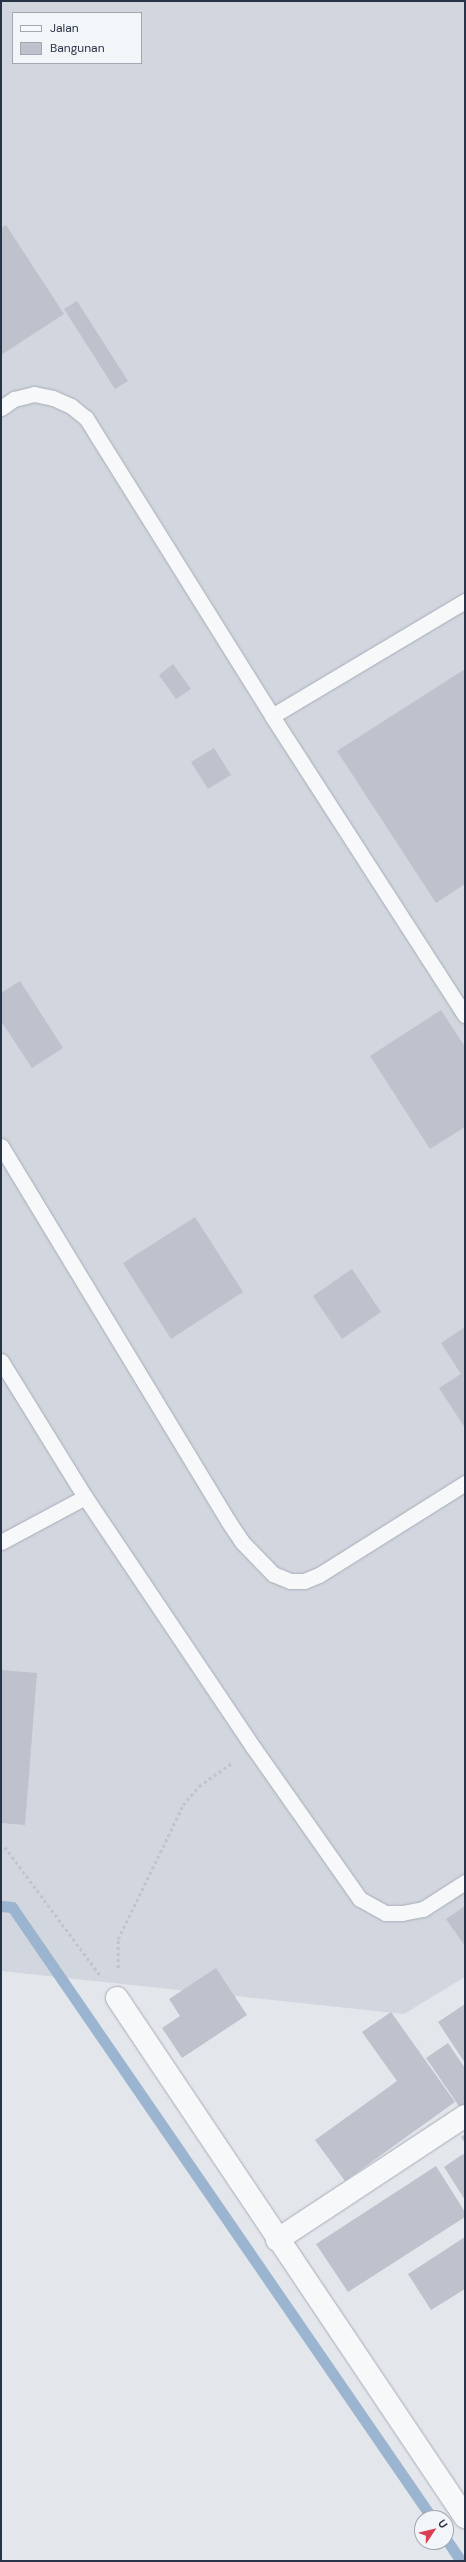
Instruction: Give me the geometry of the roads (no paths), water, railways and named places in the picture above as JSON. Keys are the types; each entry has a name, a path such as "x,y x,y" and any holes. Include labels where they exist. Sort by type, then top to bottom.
{"street":[{"path":"118,1998 277,2240 465,2517"},
{"path":"277,2240 465,2116"}],"lane":[{"path":"1,408 14,399 34,394 53,398 71,406 86,418 272,716 465,1015"},
{"path":"272,716 465,600"},
{"path":"1,1146 228,1521 242,1542 273,1574 290,1581 304,1581 318,1575 465,1483"},
{"path":"1,1361 85,1497 253,1747 360,1899 385,1913 402,1913 423,1909 465,1882"},
{"path":"1,1542 85,1497"}],"waterway":[{"path":"1,1906 12,1907 427,2510"},
{"path":"454,2550 461,2561"}]}
